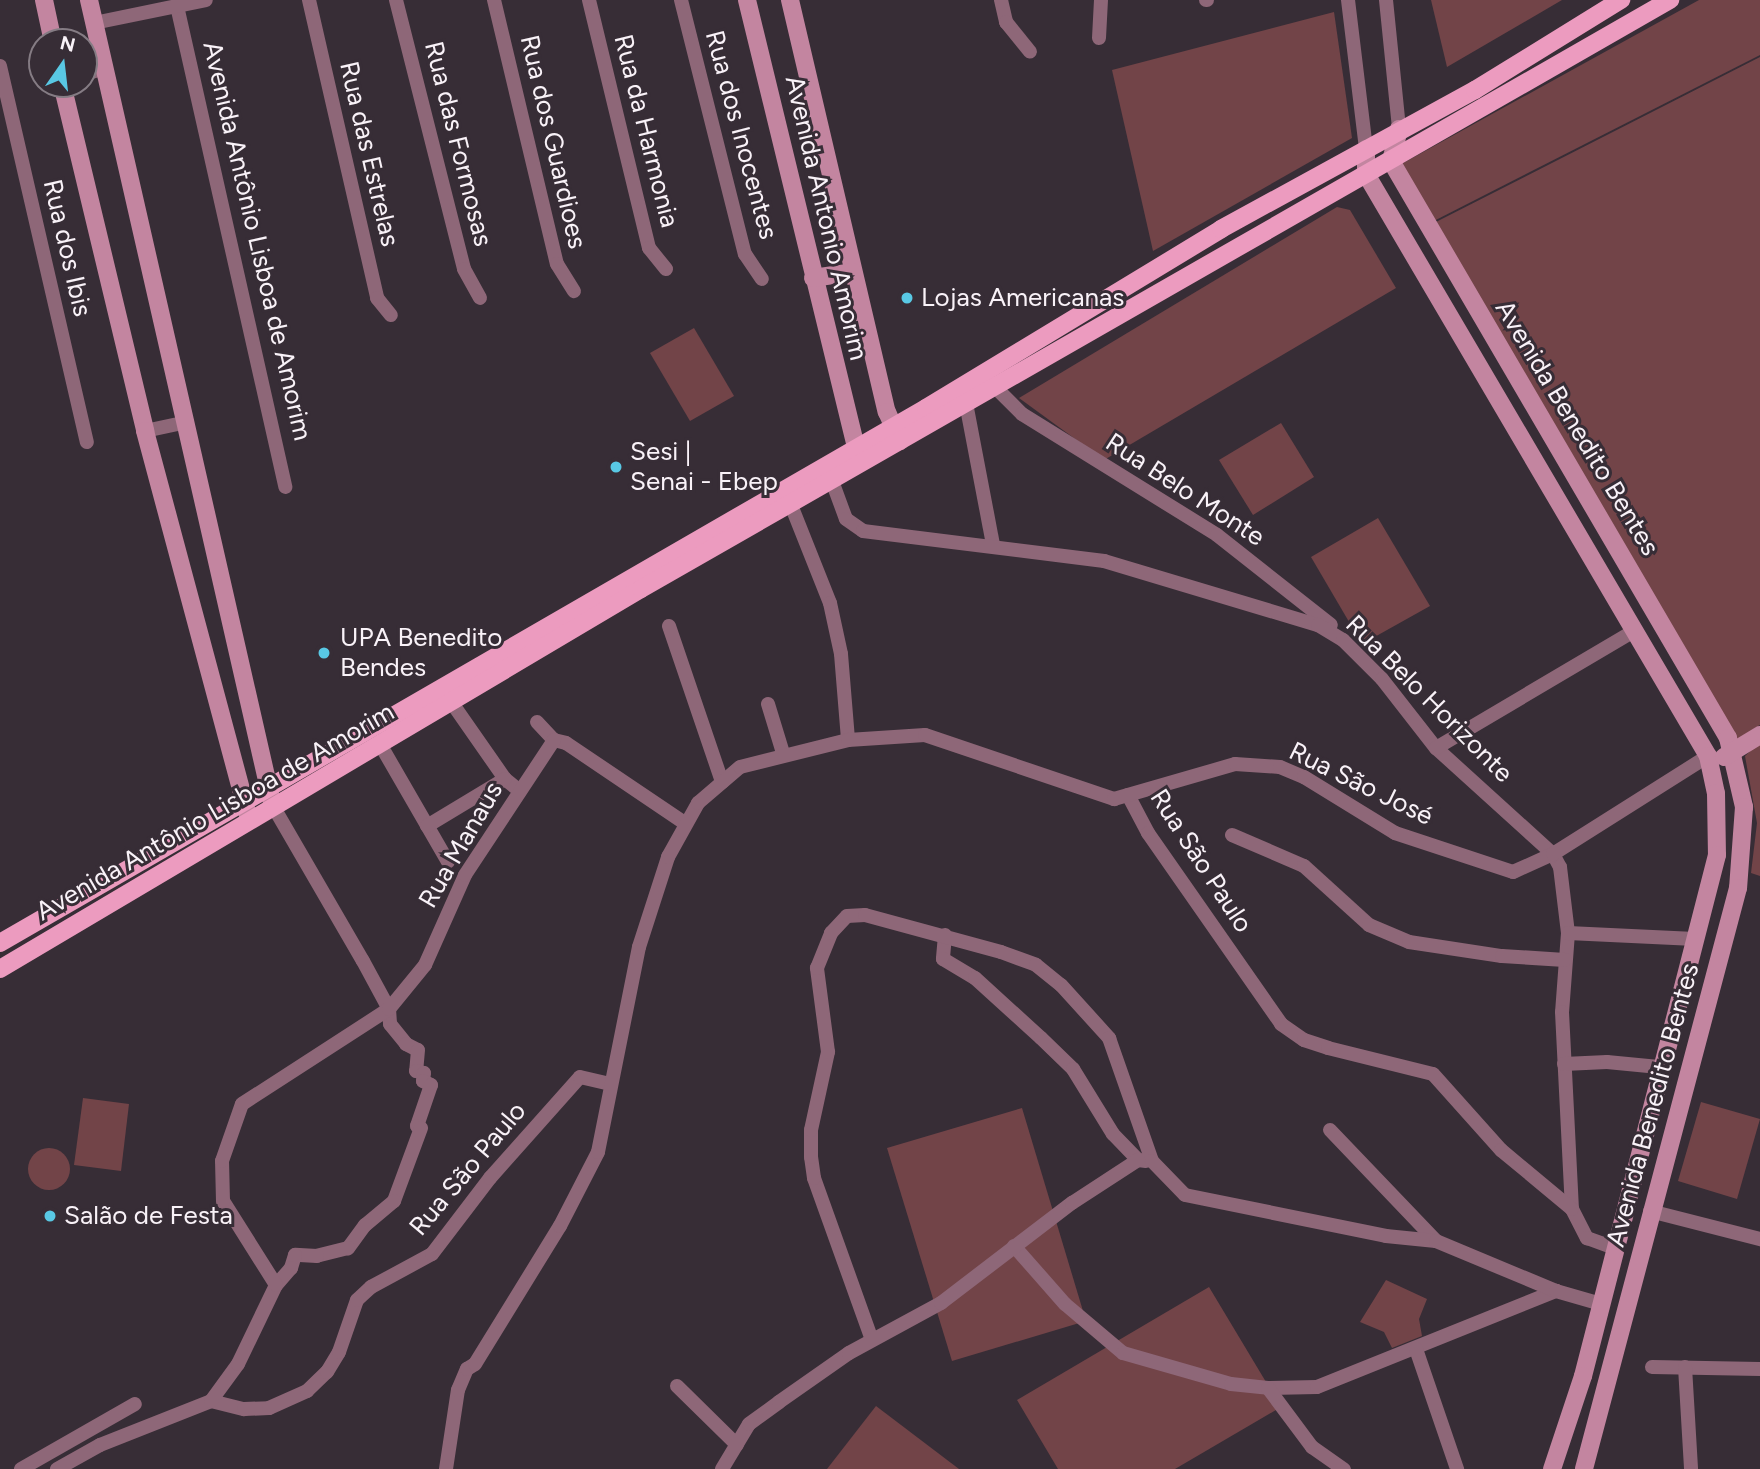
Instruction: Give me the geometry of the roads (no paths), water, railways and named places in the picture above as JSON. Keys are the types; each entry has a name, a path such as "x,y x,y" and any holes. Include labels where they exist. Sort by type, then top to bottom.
{"main road":[{"name":"Avenida Antônio Lisboa de Amorim","path":"0,943 245,801 270,798 380,744 452,704 860,465 897,434 1221,229 1399,129 1475,90 1621,0"},
{"name":"Avenida Antônio Lisboa de Amorim","path":"0,969 248,820 270,798 855,448 897,434 995,387 1670,0"}],"street":[{"path":"44,0 50,28"},
{"path":"57,1469 100,1445 211,1401 257,1331 276,1285 291,1268 295,1255 317,1256 348,1248 365,1225 394,1201 421,1128 417,1126 431,1085 424,1081 424,1073 416,1071 418,1050 406,1044 390,1024 389,1009 270,798 187,422 89,0"},
{"path":"94,23 156,5 177,6 206,0"},
{"name":"Rua das Estrelas","path":"309,0 377,298 391,315"},
{"name":"Rua das Formosas","path":"396,0 464,269 480,298"},
{"name":"Rua dos Guardioes","path":"494,0 556,264 574,291"},
{"name":"Rua da Harmonia","path":"589,0 649,248 666,269"},
{"name":"Rua dos Inocentes","path":"681,0 745,254 762,279"},
{"name":"Avenida Antonio Amorim","path":"747,0 860,465"},
{"name":"Avenida Antonio Amorim","path":"790,0 887,412 897,434"},
{"path":"1001,0 1006,22 1030,52"},
{"path":"1100,38 1101,0"},
{"path":"1348,0 1366,149 1366,174"},
{"path":"1387,0 1399,129 1391,161"},
{"name":"Avenida Antônio Lisboa de Amorim","path":"177,6 285,487"},
{"name":"Rua dos Ibis","path":"0,66 87,442"},
{"path":"98,70 103,69"},
{"path":"65,98 145,431 248,820"},
{"name":"Avenida Benedito Bentes","path":"1391,161 1733,752 1744,807 1740,877 1650,1210 1584,1469"},
{"name":"Avenida Benedito Bentes","path":"1366,174 1632,632 1710,760 1719,818 1717,855 1659,1067 1583,1376 1552,1469"},
{"path":"813,278 853,272"},
{"name":"Rua Belo Monte","path":"995,387 1022,414 1217,535 1312,609 1343,640"},
{"path":"966,402 993,544"},
{"path":"145,431 187,422"},
{"name":"Rua Belo Horizonte","path":"832,481 846,519 855,528 993,544 1104,561 1318,625 1343,640 1382,679 1436,748 1553,854"},
{"path":"791,505 830,603 841,654 848,740"},
{"path":"669,626 722,782"},
{"path":"1436,748 1632,632"},
{"path":"452,704 505,779 520,791"},
{"path":"768,704 783,753"},
{"path":"537,722 554,740 566,743 683,822"},
{"path":"1710,760 1733,752 1760,736"},
{"name":"Rua São Paulo","path":"446,1469 458,1390 467,1369 475,1364 586,1183 598,1152 610,1084 652,897 683,822 740,767 783,753 848,740 941,737 1095,795 1114,799 1128,795 1155,843 1281,1024 1304,1040 1433,1074 1500,1150 1572,1209"},
{"name":"Rua Manaus","path":"276,1285 223,1201 222,1161 231,1128 249,1097 389,1009 425,965 466,875 554,740"},
{"path":"380,744 448,862"},
{"name":"Rua São José","path":"1128,795 1235,764 1280,767 1395,833 1487,867 1513,872 1553,854 1710,760"},
{"path":"427,826 505,779"},
{"path":"1232,835 1304,866 1369,925 1409,942 1502,957 1565,960"},
{"path":"1553,854 1560,867 1568,933 1565,960 1564,1063 1572,1209 1587,1238 1614,1248"},
{"path":"872,1340 814,1178 811,1157 811,1130 828,1052 817,968 821,948 847,916 882,918 945,935 1036,965 1089,1012 1110,1038 1145,1161"},
{"path":"1568,933 1695,939"},
{"path":"945,935 943,959 975,978 1073,1069 1114,1134 1174,1187 1199,1200 1265,1208 1386,1236 1436,1241 1556,1290 1601,1304"},
{"path":"1564,1063 1607,1062 1659,1067"},
{"name":"Rua São Paulo","path":"211,1401 244,1409 269,1408 307,1391 327,1373 339,1352 357,1300 371,1287 432,1254 490,1178 580,1077 610,1084"},
{"path":"1330,1130 1436,1241"},
{"path":"722,1469 749,1424 872,1340 941,1303 1014,1246 1145,1161"},
{"path":"1650,1210 1760,1239"},
{"path":"1014,1246 1065,1304 1123,1353 1231,1384 1268,1388 1317,1387 1556,1290"},
{"path":"1416,1349 1457,1469"},
{"path":"1652,1367 1760,1369"},
{"path":"1685,1367 1691,1469"},
{"path":"1583,1376 1608,1382"},
{"path":"677,1386 737,1445"},
{"path":"1268,1388 1312,1447 1344,1469"},
{"path":"21,1469 135,1404"}],"place":[{"name":"Lojas Americanas","path":"907,298"},
{"name":"Sesi | Senai - Ebep","path":"616,467"},
{"name":"UPA Benedito Bendes","path":"324,653"},
{"name":"Salão de Festa","path":"50,1216"}]}
